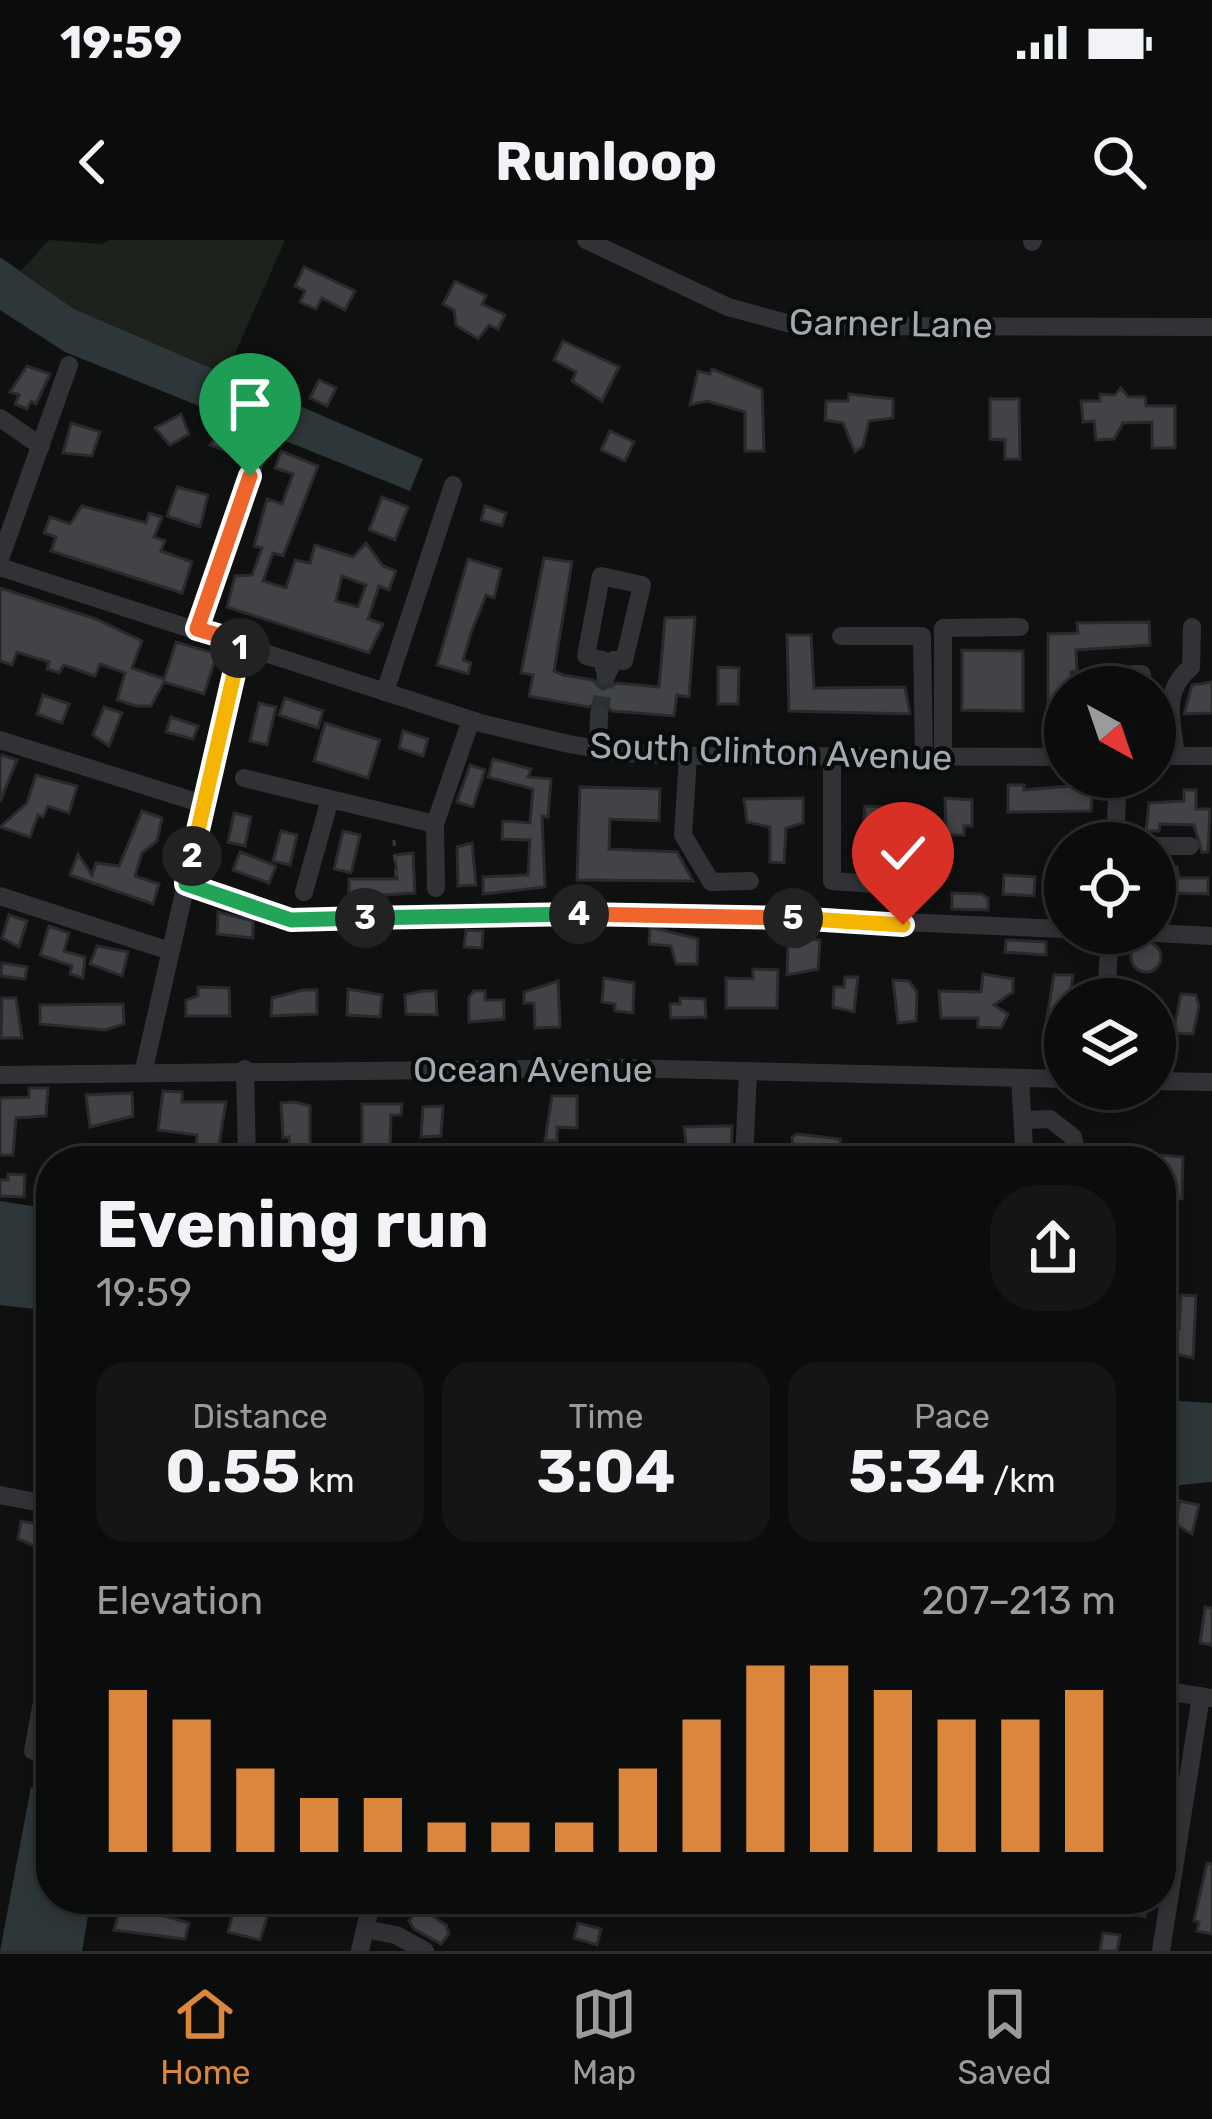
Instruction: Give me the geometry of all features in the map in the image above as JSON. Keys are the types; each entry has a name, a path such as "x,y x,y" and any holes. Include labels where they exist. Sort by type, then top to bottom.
{"street":[{"name":"Garner Lane","path":"586,240 728,307 798,326 1212,327"},
{"path":"0,563 69,365"},
{"path":"0,418 41,446"},
{"path":"197,629 265,434"},
{"path":"385,692 453,485"},
{"name":"South Clinton Avenue","path":"0,563 471,719 598,749 832,759 1044,757"},
{"path":"601,576 642,585 624,661 614,660 606,676 602,660 586,656 601,576"},
{"path":"933,758 944,628 1020,627"},
{"path":"1176,680 1191,667 1192,627"},
{"path":"841,636 922,636 933,758"},
{"path":"144,1069 241,642"},
{"path":"598,749 599,714"},
{"path":"436,888 435,824 471,719"},
{"path":"0,740 203,804"},
{"path":"688,756 683,835 711,882 750,881"},
{"path":"1176,756 1212,756"},
{"path":"832,759 832,880 873,884"},
{"path":"244,778 435,824"},
{"path":"304,892 330,799"},
{"path":"1176,847 1190,847"},
{"path":"186,884 291,920 694,913 1044,928"},
{"path":"0,896 170,951"},
{"path":"1176,934 1212,936"},
{"path":"245,1069 248,1146"},
{"name":"Ocean Avenue","path":"0,1075 245,1069 748,1071 1044,1079"},
{"path":"745,1146 748,1071"},
{"path":"1020,1078 1018,1106 1026,1120 1024,1146"},
{"path":"1176,1081 1212,1082"},
{"path":"1026,1120 1049,1119 1073,1137 1075,1146"},
{"path":"0,1496 36,1502"},
{"path":"1176,1692 1206,1697 1176,1866"},
{"path":"33,1751 36,1735"},
{"path":"360,1951 368,1914"},
{"path":"1161,1951 1168,1914"},
{"path":"365,1929 396,1935 425,1951"}],"path":[{"path":"394,841 396,876"}],"shaded area":[{"path":"49,240 102,244 110,240 285,240 226,374 74,309 21,271"},
{"path":"0,257 74,309 423,459 410,491 65,352 0,310"},
{"path":"0,1201 36,1207 36,1309 0,1305"},
{"path":"1176,1401 1212,1403 1212,1482 1176,1486"},
{"path":"31,1787 36,1788 36,1914 88,1914 82,1951 0,1951"}],"building":[{"path":"304,267 355,291 345,310 322,298 316,309 300,302 305,291 295,286"},
{"path":"455,281 486,296 482,304 505,315 498,329 489,325 478,339 456,325 454,310 443,304"},
{"path":"563,341 619,367 602,401 572,381 576,372 554,360"},
{"path":"27,366 50,374 36,404 31,401 27,409 15,404 19,395 10,392"},
{"path":"712,369 762,389 764,451 745,451 745,412 707,401 690,405 698,371 710,374"},
{"path":"319,380 336,388 327,406 310,398"},
{"path":"1121,388 1128,397 1145,397 1146,406 1175,406 1175,448 1152,448 1152,422 1123,423 1114,439 1096,440 1094,421 1083,422 1081,401 1100,401 1100,394 1115,395"},
{"path":"849,394 893,399 893,418 869,421 863,446 855,452 843,423 825,420 826,401 848,401"},
{"path":"990,399 1019,399 1020,459 1005,459 1005,440 990,439"},
{"path":"181,414 189,434 170,445 155,428"},
{"path":"71,423 100,432 92,456 63,453"},
{"path":"225,424 243,432 234,454 210,445"},
{"path":"610,431 634,442 625,461 601,450"},
{"path":"281,451 318,466 283,556 273,553 263,581 286,588 295,560 310,563 315,545 353,557 366,543 383,566 396,571 389,590 379,586 368,619 383,624 369,653 227,607 235,576 252,575 262,548 254,546 267,499 282,504 293,474 275,468","holes":["342,576 366,585 358,607 336,601"]},
{"path":"177,487 208,495 200,527 167,516"},
{"path":"382,497 408,507 395,540 369,530"},
{"path":"82,506 146,523 149,513 162,517 154,537 165,541 161,551 192,562 182,593 51,551 56,537 44,533 50,517 70,524"},
{"path":"485,506 506,513 502,526 481,520"},
{"path":"544,558 572,562 554,671 563,675 593,680 602,689 617,683 659,687 665,618 695,617 689,697 677,695 674,716 612,711 601,701 588,707 529,696 533,675 521,673"},
{"path":"468,559 501,569 494,598 486,595 471,633 463,660 471,663 468,674 437,665"},
{"path":"0,588 96,619 142,641 132,668 164,679 176,642 217,654 204,694 164,682 151,706 136,706 117,700 125,673 100,664 95,676 64,665 59,673 47,669 49,662 17,652 12,665 0,661"},
{"path":"1149,622 1150,645 1076,650 1077,666 1048,666 1048,634 1078,633 1077,623"},
{"path":"787,635 811,635 814,688 905,687 910,714 789,711"},
{"path":"962,650 1023,651 1023,711 962,710"},
{"path":"718,667 739,668 738,704 718,704"},
{"path":"1212,682 1212,713 1184,714 1192,685"},
{"path":"43,695 69,704 62,723 37,714"},
{"path":"285,698 323,711 318,728 279,715"},
{"path":"259,703 276,707 267,745 250,741"},
{"path":"104,707 122,713 109,746 93,735"},
{"path":"171,717 198,726 193,739 166,732"},
{"path":"325,723 380,740 368,778 314,761"},
{"path":"403,731 428,739 423,756 399,748"},
{"path":"2,755 17,760 0,802 0,759"},
{"path":"493,759 531,769 528,777 551,779 548,817 542,816 545,887 483,894 483,877 528,875 530,840 502,839 503,821 530,823 533,789 488,777"},
{"path":"470,765 485,770 473,807 457,802"},
{"path":"36,775 77,786 69,813 48,806 43,817 38,815 30,837 0,827 27,803"},
{"path":"1008,785 1024,785 1024,790 1044,788 1044,798 1092,798 1091,811 1008,812"},
{"path":"580,787 660,789 659,821 610,819 609,849 677,852 693,881 577,880"},
{"path":"1184,790 1196,790 1196,809 1210,809 1208,852 1202,852 1194,825 1147,822 1149,803 1184,801"},
{"path":"803,798 803,823 786,828 784,863 770,862 770,827 747,822 744,799"},
{"path":"945,798 972,800 972,826 964,826 964,835 946,835"},
{"path":"865,806 884,807 878,872 859,869"},
{"path":"142,811 162,818 157,841 142,853 135,876 159,884 153,904 70,875 78,854 92,875 96,863 119,866"},
{"path":"234,813 251,817 245,846 228,842"},
{"path":"281,831 297,835 290,865 273,861"},
{"path":"343,831 360,835 351,873 334,869"},
{"path":"472,843 476,885 458,886 457,847"},
{"path":"240,852 276,866 269,883 233,870"},
{"path":"413,853 415,893 349,897 349,879 397,879 395,855"},
{"path":"1176,867 1179,878 1208,878 1208,894 1176,893"},
{"path":"1004,875 1035,877 1034,896 1003,894"},
{"path":"952,893 981,894 988,898 988,910 952,909"},
{"path":"218,912 253,921 253,938 217,934"},
{"path":"9,915 27,921 19,947 2,938"},
{"path":"49,926 69,933 64,951 85,957 83,978 70,974 72,966 40,955"},
{"path":"650,927 698,939 697,964 676,964 671,946 649,944"},
{"path":"466,930 483,931 482,948 464,947"},
{"path":"799,939 820,940 818,969 787,975 788,946 799,947"},
{"path":"1006,940 1044,942 1046,955 1005,952"},
{"path":"97,946 128,952 122,976 90,964"},
{"path":"1132,954 1160,954 1152,971 1140,971 1132,963"},
{"path":"2,963 27,967 25,979 1,976"},
{"path":"753,969 778,970 777,1008 726,1008 726,978 753,979"},
{"path":"983,974 1013,979 1013,992 994,1005 1008,1014 1001,1028 978,1027 978,1018 941,1018 939,991 981,992"},
{"path":"845,977 858,977 854,1012 833,1007 834,987 844,987"},
{"path":"604,978 634,983 633,1013 615,1011 615,1004 602,1002"},
{"path":"893,980 909,981 917,992 916,1021 898,1023"},
{"path":"558,981 560,1027 535,1028 534,1003 524,1003 524,992"},
{"path":"198,987 229,988 230,1016 186,1016 186,1000 198,996"},
{"path":"348,989 382,995 380,1017 347,1015"},
{"path":"317,990 317,1014 271,1016 272,998"},
{"path":"436,991 437,1015 406,1014 405,995"},
{"path":"474,991 485,991 485,1000 504,1000 504,1019 469,1022 469,997"},
{"path":"1181,994 1196,995 1199,1006 1193,1034 1176,1033"},
{"path":"2,998 16,998 22,1038 1,1038"},
{"path":"680,998 705,999 706,1017 671,1018 670,1004 680,1004"},
{"path":"123,1004 124,1024 105,1030 40,1024 40,1005"},
{"path":"29,1088 48,1088 46,1116 16,1118 13,1155 0,1155 0,1098 29,1097"},
{"path":"163,1091 182,1092 182,1102 226,1102 219,1146 196,1146 197,1135 158,1130"},
{"path":"132,1093 133,1116 90,1127 86,1095"},
{"path":"552,1096 577,1096 577,1128 557,1127 557,1141 545,1141"},
{"path":"281,1103 310,1106 310,1146 290,1146 289,1137 283,1138"},
{"path":"362,1104 402,1104 401,1115 391,1115 390,1146 362,1146"},
{"path":"443,1106 441,1136 421,1137 423,1107"},
{"path":"732,1126 731,1146 686,1146 684,1127"},
{"path":"792,1137 840,1139 840,1146 793,1146"},
{"path":"1176,1156 1183,1157 1182,1199 1176,1199"},
{"path":"8,1174 25,1175 24,1197 0,1196 0,1180 8,1180"},
{"path":"1181,1295 1196,1296 1193,1358 1176,1354"},
{"path":"1180,1501 1199,1505 1192,1534 1176,1525"},
{"path":"21,1521 36,1524 36,1547 18,1539"},
{"path":"1205,1607 1212,1608 1212,1645 1200,1643"},
{"path":"1207,1863 1212,1864 1212,1934 1197,1931 1199,1922 1194,1921"},
{"path":"118,1914 158,1914 189,1923 185,1939 114,1930"},
{"path":"233,1914 268,1914 260,1940 228,1932"},
{"path":"414,1914 430,1914 446,1925 449,1934 441,1944 409,1921"},
{"path":"578,1923 601,1929 597,1945 574,1938"},
{"path":"1103,1933 1120,1935 1117,1951 1100,1951"}],"tunnel":[{"path":"599,714 606,676"}],"route":[{"path":"250,476 197,629 241,642 186,884 291,920 694,913 903,925"}]}
